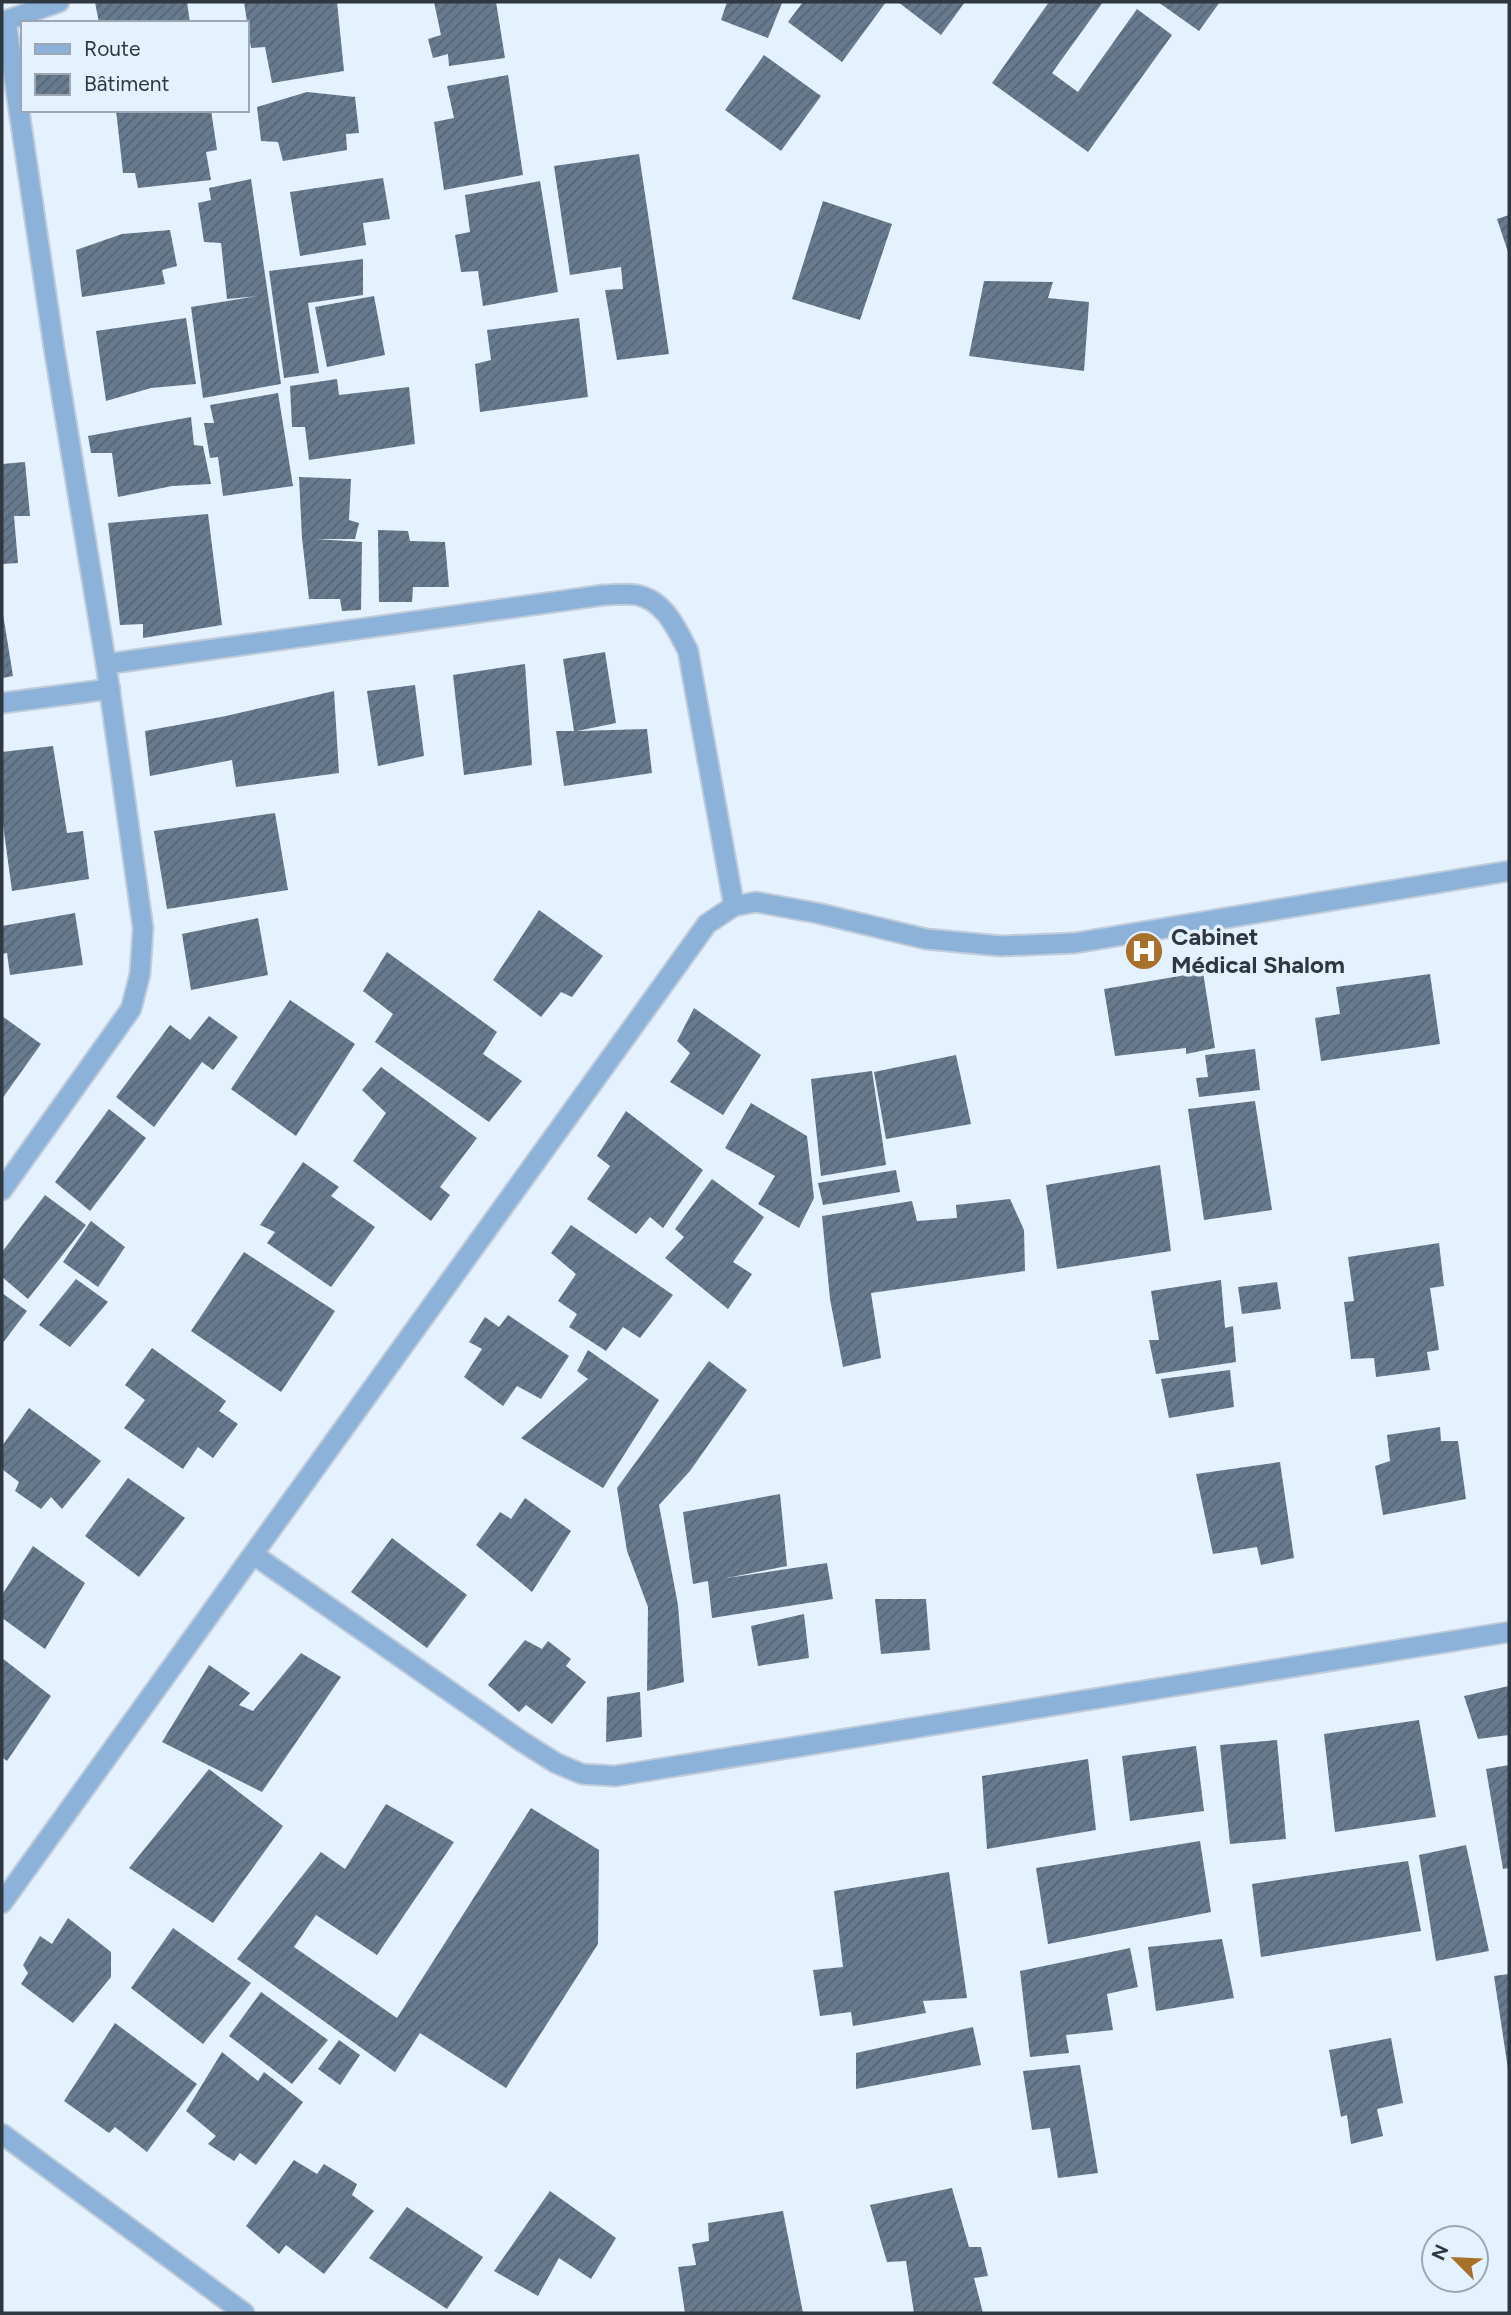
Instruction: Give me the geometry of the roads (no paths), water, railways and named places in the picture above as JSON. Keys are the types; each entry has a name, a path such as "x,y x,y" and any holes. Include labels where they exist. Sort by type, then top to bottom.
{"street":[{"path":"2,1190 131,1009 140,974 143,928 110,689 4,22 59,2"},
{"path":"106,664 604,595 639,595 659,605 688,651 734,906"},
{"path":"2,703 110,689"},
{"path":"2,1903 706,924 734,906 755,902 926,939 1001,946 1075,943 1509,871"},
{"path":"254,1555 521,1741 556,1763 582,1774 615,1776 1509,1632"},
{"path":"2,2134 244,2313"}],"place":[{"name":"Cabinet Médical Shalom","path":"1144,951"}]}
